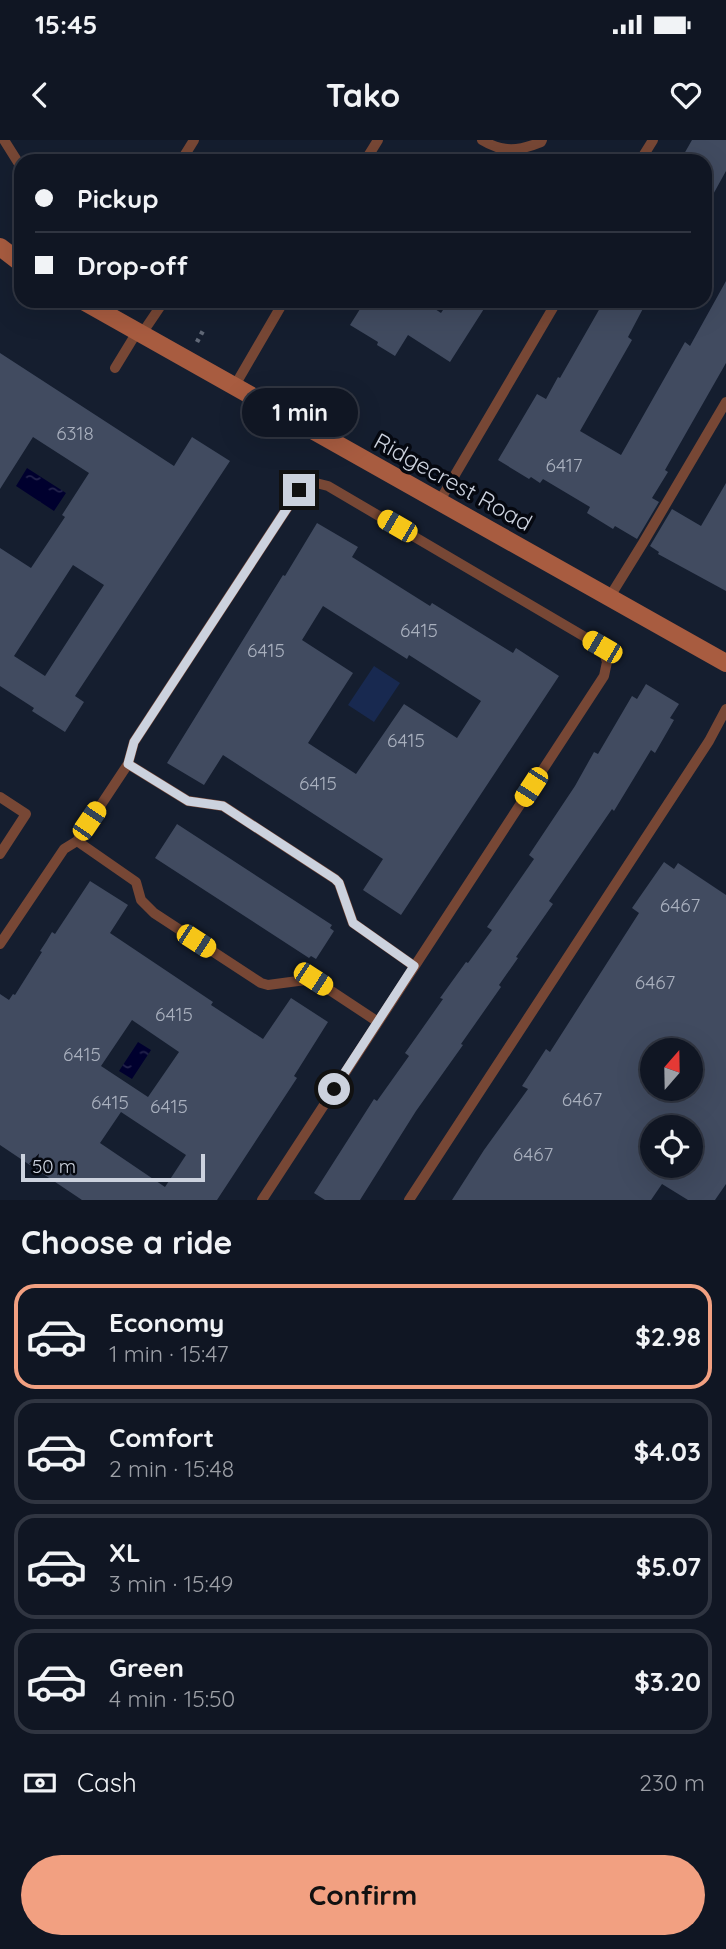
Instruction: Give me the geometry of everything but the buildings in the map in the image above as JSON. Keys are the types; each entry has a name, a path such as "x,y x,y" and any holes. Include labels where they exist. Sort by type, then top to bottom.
{"street":[{"path":"0,247 14,258"},
{"name":"Ridgecrest Road","path":"97,308 726,663"}],"lane":[{"path":"4,140 14,156"},
{"path":"482,140 492,146 521,150 542,140"},
{"path":"115,368 159,308"},
{"path":"234,387 280,308"},
{"path":"439,502 553,308"},
{"path":"609,597 726,402"},
{"path":"0,944 64,849 77,841 128,764 134,742 299,490 312,482 328,486 602,647 607,662 604,676 261,1200"},
{"path":"409,1200 709,741 726,709"},
{"path":"128,764 188,801 223,806 335,879 339,883 353,923 414,966"},
{"path":"0,797 26,814 0,854"},
{"path":"77,841 136,882 141,900 154,913 261,983 268,985 313,979 378,1022"}],"path":[{"path":"197,342 205,327"}],"shaded area":[{"path":"374,666 400,683 374,722 348,705"}],"water":[{"path":"27,468 66,493 54,511 16,486"},
{"path":"138,1042 151,1050 132,1079 119,1071"}],"route":[{"path":"299,490 134,742 128,764 188,801 223,806 335,879 339,883 353,923 414,966 334,1089"}]}
